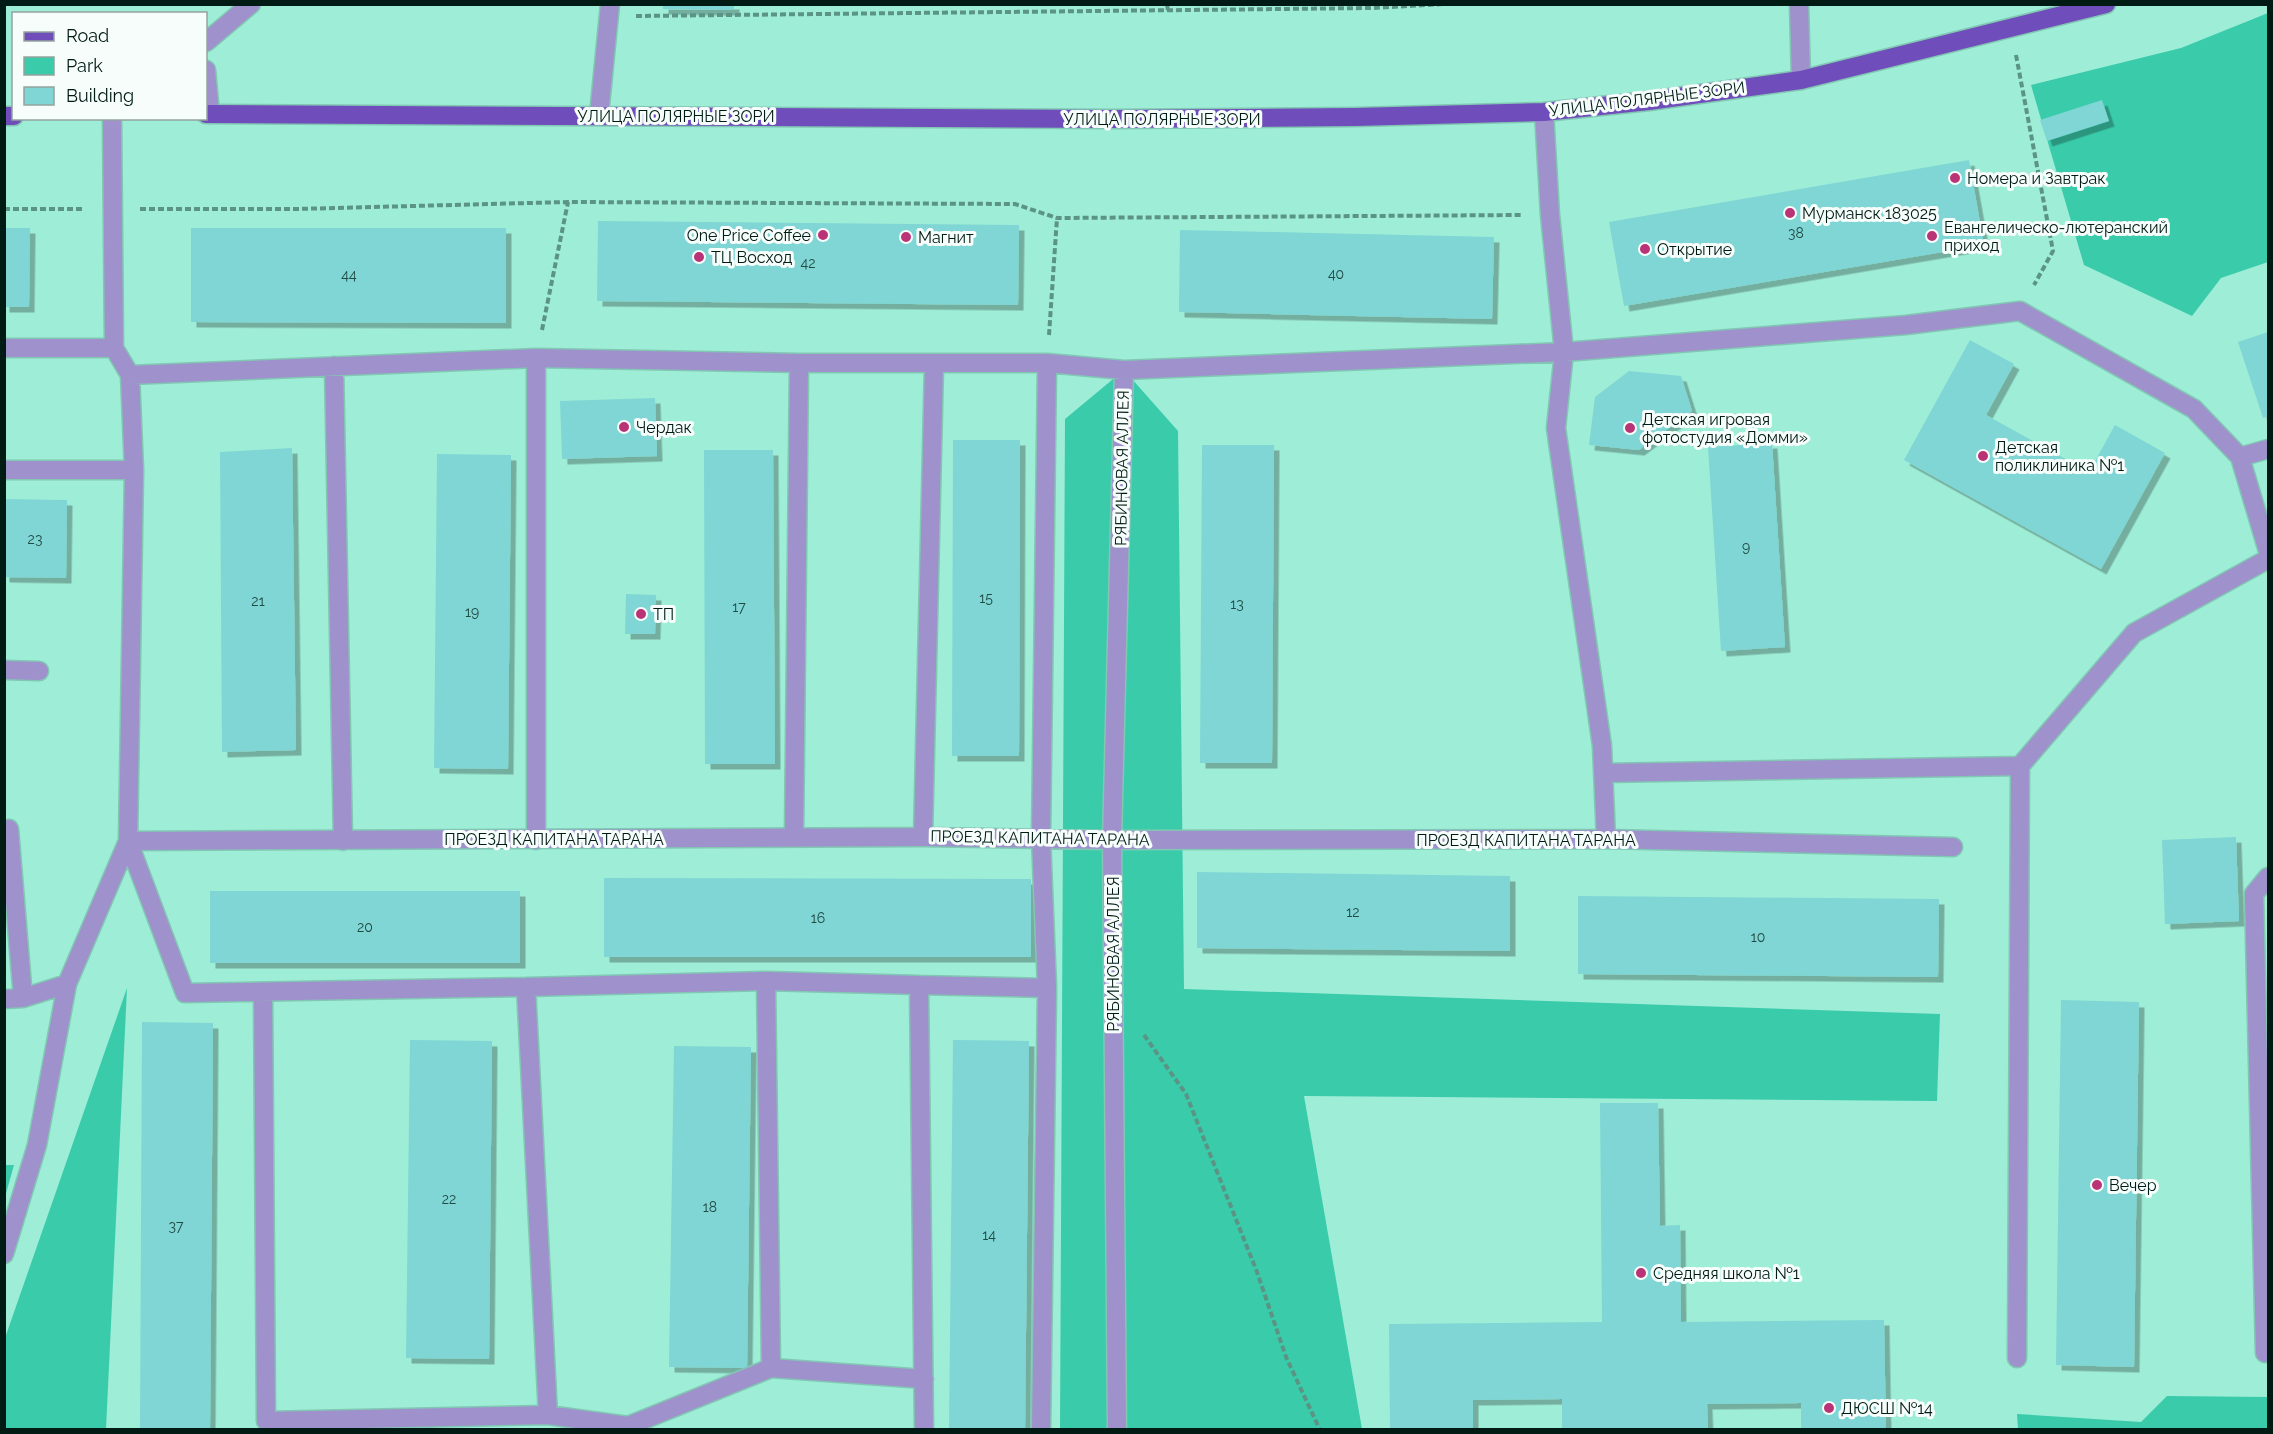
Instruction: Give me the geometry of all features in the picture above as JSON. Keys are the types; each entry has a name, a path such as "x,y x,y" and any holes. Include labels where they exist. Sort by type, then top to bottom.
{"main road":[{"name":"УЛИЦА ПОЛЯРНЫЕ ЗОРИ","path":"208,114 1114,119 1355,117 1544,112 1649,101 1801,80 2106,4"}],"street":[{"path":"207,41 251,4"},
{"path":"1799,4 1801,80"},
{"path":"599,115 609,10"},
{"path":"207,92 208,114"},
{"path":"1544,112 1550,215 1564,352 1556,428 1602,746 1606,839"},
{"path":"111,120 114,348 130,375 134,470 128,841 185,993 766,981 1047,988"},
{"path":"130,375 536,358 798,363 1047,363 1124,370 1564,352 1906,325 2020,311 2194,409 2240,458 2268,551"},
{"path":"4,348 114,348"},
{"path":"536,358 536,840"},
{"path":"794,837 798,363"},
{"path":"1041,1430 1047,988 1041,838 1047,363"},
{"path":"923,837 934,364"},
{"path":"334,366 343,840"},
{"name":"РЯБИНОВАЯ АЛЛЕЯ","path":"1117,1430 1112,840 1124,370"},
{"path":"2240,458 2268,449"},
{"path":"4,470 134,470"},
{"path":"2017,1358 2020,766 2134,633 2268,559"},
{"path":"4,670 39,671"},
{"path":"1603,773 2020,766"},
{"path":"9,829 14,998 67,984"},
{"name":"ПРОЕЗД КАПИТАНА ТАРАНА","path":"128,841 794,837 1112,840 1606,839 1953,847"},
{"path":"4,1254 37,1145 67,984 128,841"},
{"path":"2265,1353 2254,894 2268,877"},
{"path":"766,981 771,1368"},
{"path":"920,985 924,1430"},
{"path":"526,987 548,1415"},
{"path":"263,992 266,1421 548,1415 628,1426 771,1368 924,1379"}],"path":[{"path":"1167,4 1168,11"},
{"path":"609,10 1168,11 1445,4"},
{"path":"2020,311 2053,251 2026,111"},
{"path":"4,209 296,209 568,202 1015,204 1057,218 1550,215"},
{"path":"536,358 568,202"},
{"path":"1047,363 1057,218"},
{"path":"1113,993 1186,1094 1257,1272 1286,1357 1320,1430"}],"green space":[{"path":"2268,13 2268,262 2221,278 2192,316 2084,265 2031,85 2181,48"},
{"path":"1124,370 1178,431 1184,989 1940,1014 1937,1101 1304,1096 1362,1429 1060,1430 1065,419"},
{"path":"127,988 106,1429 5,1429 5,1338"},
{"path":"4,1165 14,1165 5,1197"},
{"path":"2167,1396 2268,1397 2268,1429 2018,1429 2017,1414 2141,1422"}],"building":[{"path":"663,4 734,4 734,10 663,9"},
{"path":"2102,100 2109,121 2047,141 2040,120"},
{"path":"1969,160 1984,245 1624,306 1609,222"},
{"path":"598,221 1019,225 1018,305 597,301"},
{"path":"4,228 30,228 29,307 4,307"},
{"path":"191,228 506,228 506,323 191,322"},
{"path":"1180,230 1494,237 1492,319 1179,312"},
{"path":"2268,332 2268,416 2263,418 2238,342"},
{"name":"Детская поликлиника №1","path":"1970,340 2014,364 1986,415 2089,472 2115,425 2165,453 2101,569 1904,460"},
{"name":"Детская игровая фотостудия «Домми»","path":"1629,371 1681,376 1692,411 1639,450 1589,445 1595,397"},
{"path":"655,398 657,456 562,459 560,401"},
{"path":"953,440 1020,440 1019,756 952,756"},
{"path":"1772,443 1785,647 1721,651 1708,447"},
{"path":"1202,445 1274,445 1272,763 1200,763"},
{"path":"292,448 296,750 222,752 220,452"},
{"path":"704,450 773,450 775,764 705,764"},
{"path":"437,454 511,455 508,769 434,768"},
{"path":"4,499 67,500 66,578 4,577"},
{"name":"ТП","path":"626,594 656,595 655,634 625,634"},
{"path":"2236,837 2239,921 2165,924 2162,840"},
{"path":"1197,872 1510,876 1510,951 1197,948"},
{"path":"604,878 1031,879 1031,957 604,957"},
{"path":"210,891 520,891 520,963 210,963"},
{"path":"1578,896 1939,899 1938,977 1578,974"},
{"path":"2061,1000 2139,1002 2134,1367 2056,1365"},
{"path":"142,1022 213,1023 210,1430 140,1430"},
{"path":"410,1040 492,1041 489,1359 406,1358"},
{"path":"953,1040 1029,1041 1025,1430 949,1430"},
{"path":"674,1046 751,1047 747,1368 669,1367"},
{"name":"Средняя школа №1","path":"1600,1103 1658,1103 1660,1226 1680,1225 1681,1322 1884,1320 1886,1430 1801,1430 1801,1403 1707,1404 1708,1430 1562,1430 1562,1399 1473,1400 1473,1430 1390,1430 1389,1324 1602,1322"}],"place":[{"name":"Номера и Завтрак","path":"1955,178"},
{"name":"Мурманск 183025","path":"1790,213"},
{"name":"One Price Coffee","path":"823,235"},
{"name":"Евангелическо-лютеранский приход","path":"1932,236"},
{"name":"Магнит","path":"906,237"},
{"name":"Открытие","path":"1645,249"},
{"name":"ТЦ Восход","path":"699,257"},
{"name":"Чердак","path":"624,427"},
{"name":"Детская игровая фотостудия «Домми»","path":"1630,428"},
{"name":"Детская поликлиника №1","path":"1983,456"},
{"name":"ТП","path":"641,614"},
{"name":"Вечер","path":"2097,1185"},
{"name":"Средняя школа №1","path":"1641,1273"},
{"name":"ДЮСШ №14","path":"1829,1408"}]}
